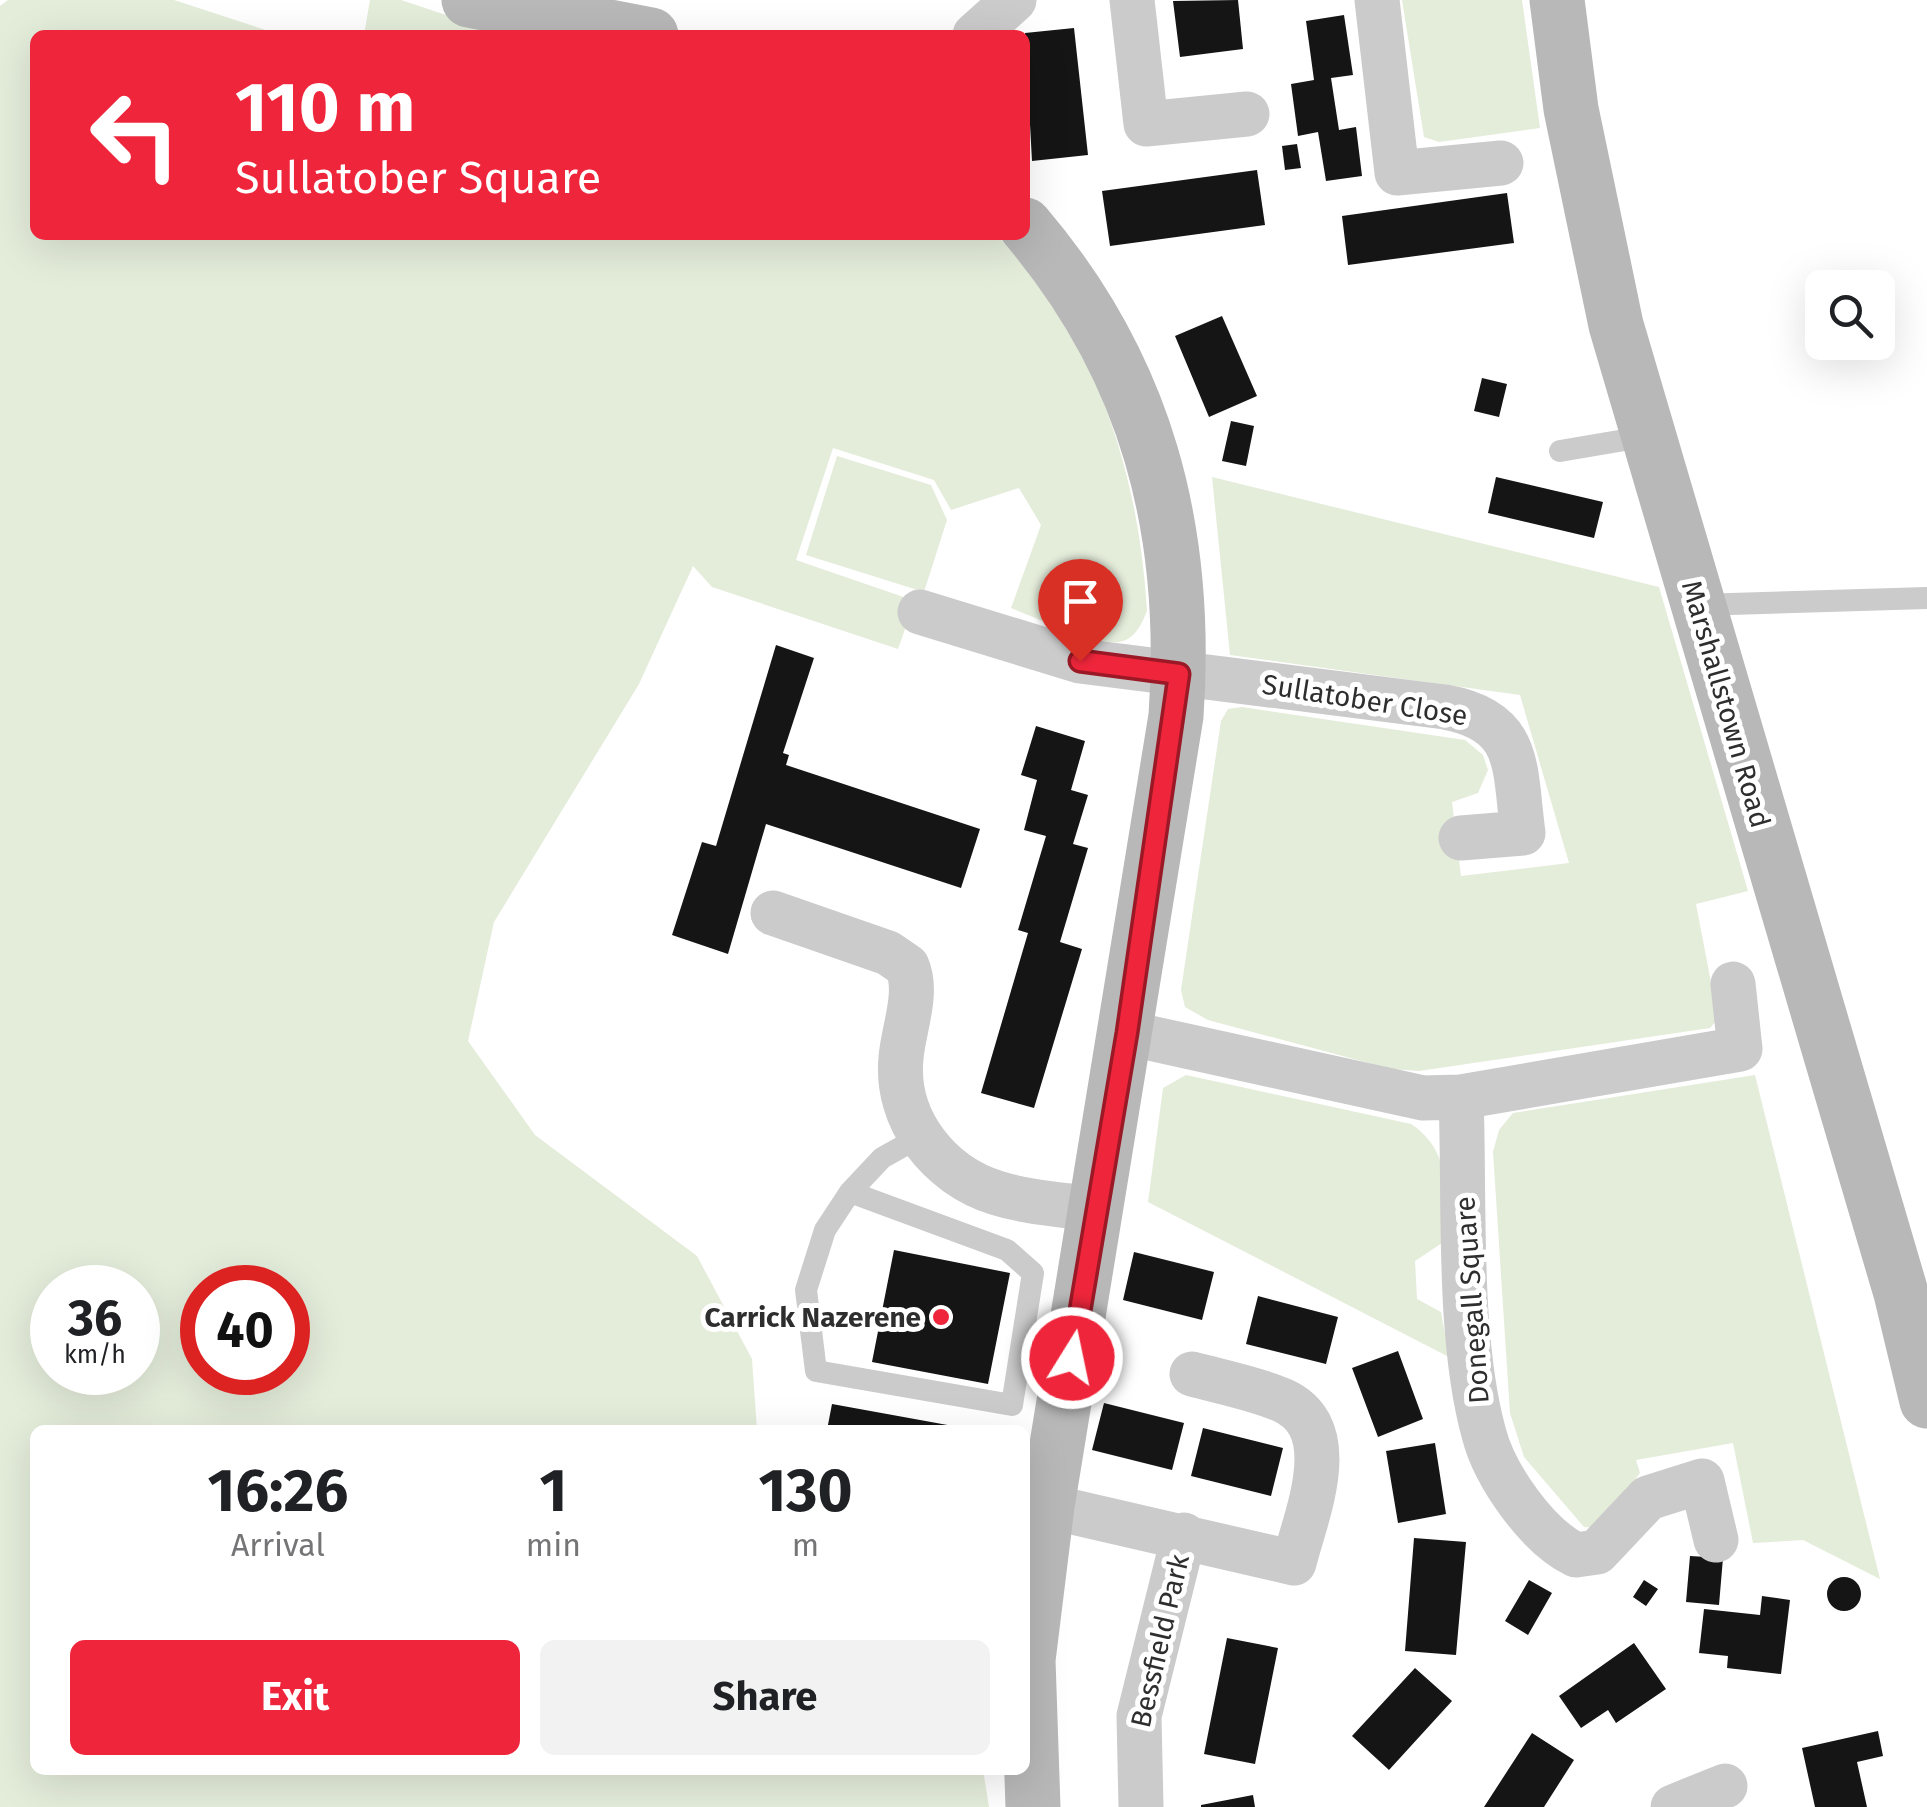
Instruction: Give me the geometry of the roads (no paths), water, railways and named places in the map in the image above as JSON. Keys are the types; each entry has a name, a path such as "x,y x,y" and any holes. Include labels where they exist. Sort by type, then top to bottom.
{"street":[{"path":"469,0 554,8 633,30"},
{"path":"981,30 1014,0"},
{"path":"1132,0 1146,124 1247,114"},
{"path":"1377,0 1397,173 1501,163"},
{"name":"Marshallstown Road","path":"1557,0 1571,109 1616,325 1901,1293 1927,1400"},
{"path":"1030,233 1101,328 1144,425 1176,567 1179,674 1127,1033 1047,1506 1030,1644"},
{"path":"920,612 1080,661 1179,674"},
{"name":"Sullatober Close","path":"1179,674 1445,707 1488,721 1510,747 1523,833 1461,838"},
{"path":"773,913 888,952 908,966 912,987 901,1081 904,1105 921,1136 948,1166 992,1192 1098,1209"},
{"path":"1127,1033 1386,1092 1461,1096 1740,1049 1733,984"},
{"name":"Donegall Square","path":"1461,1096 1472,1370 1485,1439 1496,1466 1532,1515 1576,1555 1597,1552 1648,1498 1702,1481 1716,1540"},
{"name":"Bessfield Park","path":"1047,1506 1294,1563 1318,1455 1314,1432 1302,1415 1276,1398 1192,1374"},
{"name":"Bessfield Park","path":"1141,1807 1139,1716 1184,1536"},
{"path":"1030,1719 1033,1807"},
{"path":"1673,1807 1726,1786"}],"lane":[{"path":"1560,452 1648,436"},
{"path":"1697,604 1927,598"},
{"path":"850,1192 1006,1250 1032,1273 1012,1405 816,1371 806,1290 825,1230 850,1192 882,1158 921,1136"}],"place":[{"name":"Carrick Nazerene","path":"941,1317"}]}
